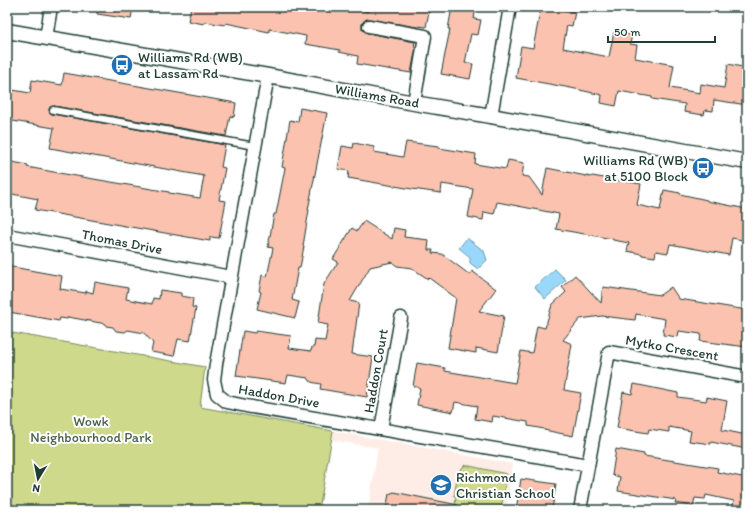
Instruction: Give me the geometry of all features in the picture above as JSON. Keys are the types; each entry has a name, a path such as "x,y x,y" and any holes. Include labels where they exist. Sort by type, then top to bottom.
{"street":[{"path":"46,38 51,7"},
{"path":"491,116 510,7"},
{"path":"369,26 425,36 414,103"},
{"name":"Williams Road","path":"7,31 747,162"},
{"name":"Haddon Drive","path":"268,76 231,277 214,380 217,394 227,402 246,406 588,465"},
{"name":"Thomas Drive","path":"7,236 231,277"},
{"name":"Haddon Court","path":"381,429 401,318"},
{"name":"Mytko Crescent","path":"588,465 609,352 747,377"},
{"path":"580,510 588,465"}],"lane":[{"path":"53,110 255,146"}],"shaded area":[{"name":"Richmond Christian School","path":"333,431 513,464 505,510 368,510 378,448 331,440"},
{"path":"342,506 368,510 342,510"}],"green space":[{"name":"Wowk Neighbourhood Park","path":"7,332 205,367 200,407 333,431 319,510 7,510"},
{"path":"465,465 507,474 501,510 454,510 456,497 454,496 458,472"}],"water":[{"path":"467,238 484,251 487,260 478,269 470,263 470,257 459,248"},
{"path":"555,269 566,280 545,299 535,287"}],"building":[{"path":"98,7 133,7 131,19 97,14"},
{"path":"191,7 345,7 369,12 370,7 430,7 426,27 417,27 370,19 367,19 362,24 362,29 367,33 415,42 414,47 416,47 411,73 357,64 358,56 339,52 340,50 305,44 306,36 269,29 269,32 226,23 225,25 205,22 204,24 188,21"},
{"path":"452,7 476,7 474,19 481,20 478,35 471,34 465,63 473,64 470,79 441,74 450,29 448,29"},
{"path":"541,7 575,12 572,26 567,25 563,48 609,57 614,32 632,35 630,44 637,45 635,58 674,65 670,88 700,93 701,84 724,88 728,64 747,68 747,105 714,100 713,111 705,110 704,115 684,112 685,104 652,99 652,97 619,91 616,106 601,103 602,95 516,78 521,46 533,48"},
{"path":"64,73 236,103 234,117 230,116 226,136 54,106 50,107 49,110 52,114 225,145 221,167 225,168 219,200 226,201 219,238 210,237 210,241 35,210 38,199 7,193 7,161 28,165 27,167 200,198 204,176 50,148 54,128 7,120 7,89 30,93 32,80 62,85"},
{"path":"300,108 327,113 308,210 300,268 298,268 292,300 299,302 295,318 257,309 261,292 259,291 262,275 267,277 273,248 268,247 285,168 282,167 290,120 298,122"},
{"path":"406,142 439,146 439,148 476,154 475,164 506,169 508,160 524,163 522,176 529,177 542,195 547,168 591,177 641,184 637,205 660,210 664,190 747,209 747,241 732,238 729,255 670,244 668,253 656,251 655,257 642,255 627,251 629,243 556,229 559,214 497,202 494,214 484,212 483,220 468,217 473,189 442,184 441,193 412,189 348,178 349,171 338,169 342,146 353,148 354,143 374,147 374,152 403,157"},
{"path":"364,221 392,239 394,228 405,230 404,237 429,240 428,250 433,250 432,253 442,254 470,275 472,271 496,289 479,311 504,316 498,352 476,348 476,353 448,348 456,298 429,278 428,279 412,268 397,266 392,262 370,267 350,301 359,303 352,354 373,357 367,397 320,389 321,384 311,382 308,378 288,375 286,383 236,376 243,331 255,333 256,331 291,336 289,348 311,351 312,347 314,347 315,340 325,341 328,325 318,323 324,284 338,262 333,259 352,228 357,231"},
{"path":"7,266 62,276 60,289 93,293 95,282 128,288 126,299 152,304 153,298 159,299 160,290 181,293 181,296 193,298 192,307 196,308 190,341 178,339 174,356 151,352 153,343 144,333 128,330 125,332 116,331 113,327 106,326 106,324 68,317 67,319 60,318 59,321 9,312 10,309 7,308"},
{"path":"575,275 601,303 603,287 660,295 671,287 679,299 747,310 747,347 700,341 701,334 679,331 678,337 663,335 665,319 636,314 635,320 602,316 580,319 563,340 572,344 564,390 581,393 573,436 528,426 528,422 493,416 492,422 475,419 477,406 455,402 453,412 417,405 420,388 413,386 417,363 445,368 445,371 515,383 521,351 532,353 537,326 545,328 552,305 566,292 562,287"},
{"path":"634,384 678,393 678,397 706,401 707,397 727,401 722,430 747,435 747,449 711,442 711,444 689,441 691,431 669,427 669,432 649,429 648,433 617,428 623,392 632,394"},
{"path":"616,449 644,454 644,456 718,468 717,472 747,478 747,510 732,510 734,501 706,495 705,499 695,498 693,506 675,503 676,500 618,491 620,477 612,475"},
{"path":"521,479 556,484 552,510 516,510"},
{"name":"Richmond Christian School","path":"394,492 458,505 458,510 386,510 389,494"}],"place":[{"name":"Williams Rd (WB) at Lassam Rd","path":"122,65"},
{"name":"Williams Rd (WB) at 5100 Block","path":"703,168"},
{"name":"Richmond Christian School","path":"441,485"}]}
